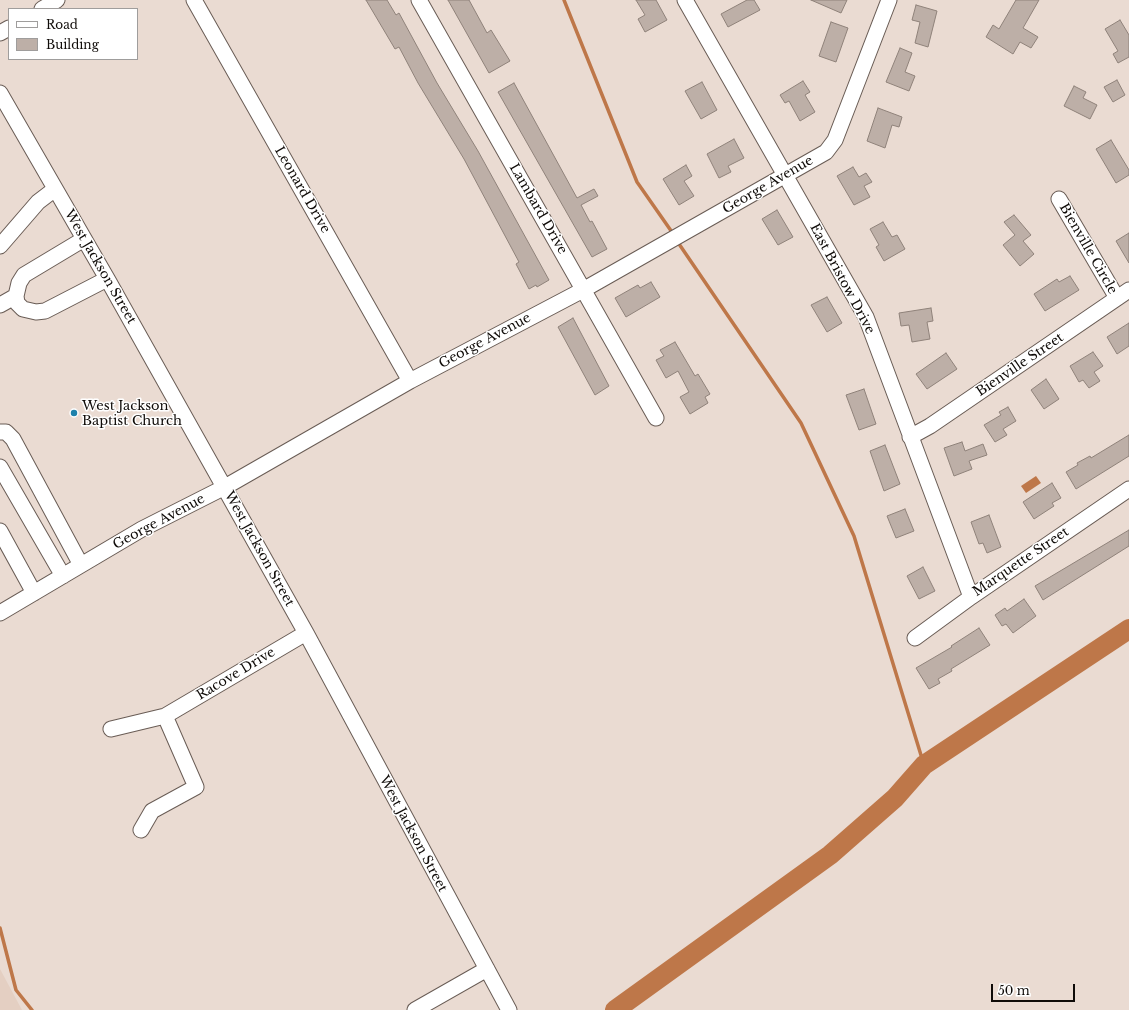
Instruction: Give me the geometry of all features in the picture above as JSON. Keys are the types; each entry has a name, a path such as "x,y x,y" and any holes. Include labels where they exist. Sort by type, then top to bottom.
{"street":[{"path":"44,8 58,0"},
{"name":"Leonard Drive","path":"194,0 410,380"},
{"name":"Lambard Drive","path":"418,0 656,418"},
{"name":"East Bristow Drive","path":"685,0 868,322 971,597"},
{"name":"George Avenue","path":"0,613 142,529 225,487 410,380 583,290 826,152 832,145 888,0"},
{"name":"West Jackson Street","path":"0,93 225,487 306,633 509,1010"},
{"path":"0,246 38,202 56,189"},
{"name":"Bienville Circle","path":"1059,199 1123,294"},
{"path":"84,239 24,275 19,283 16,296 17,303 23,309 36,312 45,310 107,279"},
{"name":"Bienville Street","path":"910,437 930,426 1123,294"},
{"path":"0,306 16,296"},
{"path":"0,432 6,432 13,439 81,565"},
{"path":"0,467 63,576"},
{"name":"Marquette Street","path":"915,638 971,597 1129,489"},
{"path":"0,531 34,593"},
{"name":"Racove Drive","path":"111,729 165,716 306,633"},
{"path":"141,830 152,811 196,787 165,716"},
{"path":"415,1010 487,969"}],"shaded area":[{"path":"1036,476 1041,483 1026,493 1021,486"},
{"path":"0,969 22,1010 0,1010"}],"building":[{"path":"366,0 387,0 396,15 399,13 437,83 478,151 549,280 537,287 536,285 529,289 516,264 519,262 464,159 418,83 399,47 395,49"},
{"path":"448,0 469,0 487,33 491,30 510,61 489,73"},
{"path":"636,0 656,0 667,20 645,32 638,19 645,15"},
{"path":"747,0 754,0 760,10 728,27 721,14"},
{"path":"811,0 847,0 841,13"},
{"path":"1016,0 1039,0 1023,28 1038,37 1031,48 1020,42 1013,54 986,37 993,25 999,29"},
{"path":"916,5 937,11 928,47 915,43 920,22 912,20"},
{"path":"1120,20 1129,35 1129,57 1118,63 1113,54 1118,51 1105,29"},
{"path":"831,22 848,28 836,62 819,56"},
{"path":"900,48 912,53 905,72 915,76 909,91 886,82"},
{"path":"1117,80 1125,95 1113,102 1104,87"},
{"path":"803,81 810,92 805,95 815,112 800,121 789,101 785,103 780,95"},
{"path":"702,82 717,110 701,119 685,91"},
{"path":"514,83 577,198 594,189 598,196 581,205 590,222 592,221 607,249 592,257 498,92"},
{"path":"1074,86 1086,92 1083,98 1097,105 1090,119 1064,106"},
{"path":"878,108 902,117 899,127 892,125 885,148 867,141"},
{"path":"734,139 744,158 728,166 731,172 719,178 707,154"},
{"path":"1111,140 1129,170 1129,175 1116,183 1096,149"},
{"path":"686,165 692,176 684,181 694,196 679,205 663,179"},
{"path":"853,167 859,177 866,173 872,182 864,186 870,197 854,205 837,176"},
{"path":"777,210 793,237 778,245 762,219"},
{"path":"1014,215 1031,235 1023,241 1034,254 1020,266 1003,245 1015,235 1004,222"},
{"path":"883,222 892,237 897,235 905,249 884,261 876,247 879,245 870,229"},
{"path":"1129,233 1129,263 1116,241"},
{"path":"1070,276 1079,290 1045,311 1034,294 1057,279 1059,282"},
{"path":"651,282 660,297 626,317 615,298 638,285 640,288"},
{"path":"827,297 842,323 827,332 811,305"},
{"path":"931,308 933,321 927,322 930,339 912,342 909,325 901,326 899,313"},
{"path":"573,318 609,386 595,395 558,327"},
{"path":"1129,323 1129,346 1117,354 1107,337"},
{"path":"675,342 695,376 698,374 710,394 705,397 708,403 690,414 680,397 689,392 678,371 666,378 656,360 664,356 660,350"},
{"path":"1093,352 1103,366 1094,372 1100,381 1089,388 1083,380 1079,382 1070,366"},
{"path":"946,353 957,369 927,389 916,374"},
{"path":"1046,379 1059,399 1044,409 1031,390"},
{"path":"864,389 876,424 859,430 846,395"},
{"path":"1008,407 1016,421 1003,429 1007,435 995,442 984,425 1001,415 999,412"},
{"path":"1129,435 1129,456 1076,489 1066,472 1078,465 1077,463 1090,456 1091,458"},
{"path":"962,442 965,451 983,444 987,455 969,461 972,469 954,476 944,448"},
{"path":"885,445 900,484 884,491 870,451"},
{"path":"1052,483 1061,498 1052,503 1054,506 1034,519 1023,502"},
{"path":"905,509 914,531 896,538 887,516"},
{"path":"989,515 1001,547 987,553 983,543 979,544 971,522"},
{"path":"1129,530 1129,546 1043,600 1035,586"},
{"path":"923,567 935,591 919,599 907,576"},
{"path":"1024,599 1036,616 1013,633 1006,624 1002,626 995,615 1005,608 1007,611"},
{"path":"979,628 990,645 951,669 952,671 938,679 940,683 929,689 916,668 952,647 951,646"}],"waterway":[{"path":"564,0 637,182 674,235"},
{"path":"677,241 801,423 854,536 924,765"},
{"path":"615,1010 830,855 895,798 924,765 1129,629"},
{"path":"0,928 16,990 32,1010"}],"place":[{"name":"West Jackson Baptist Church","path":"74,413"}]}
